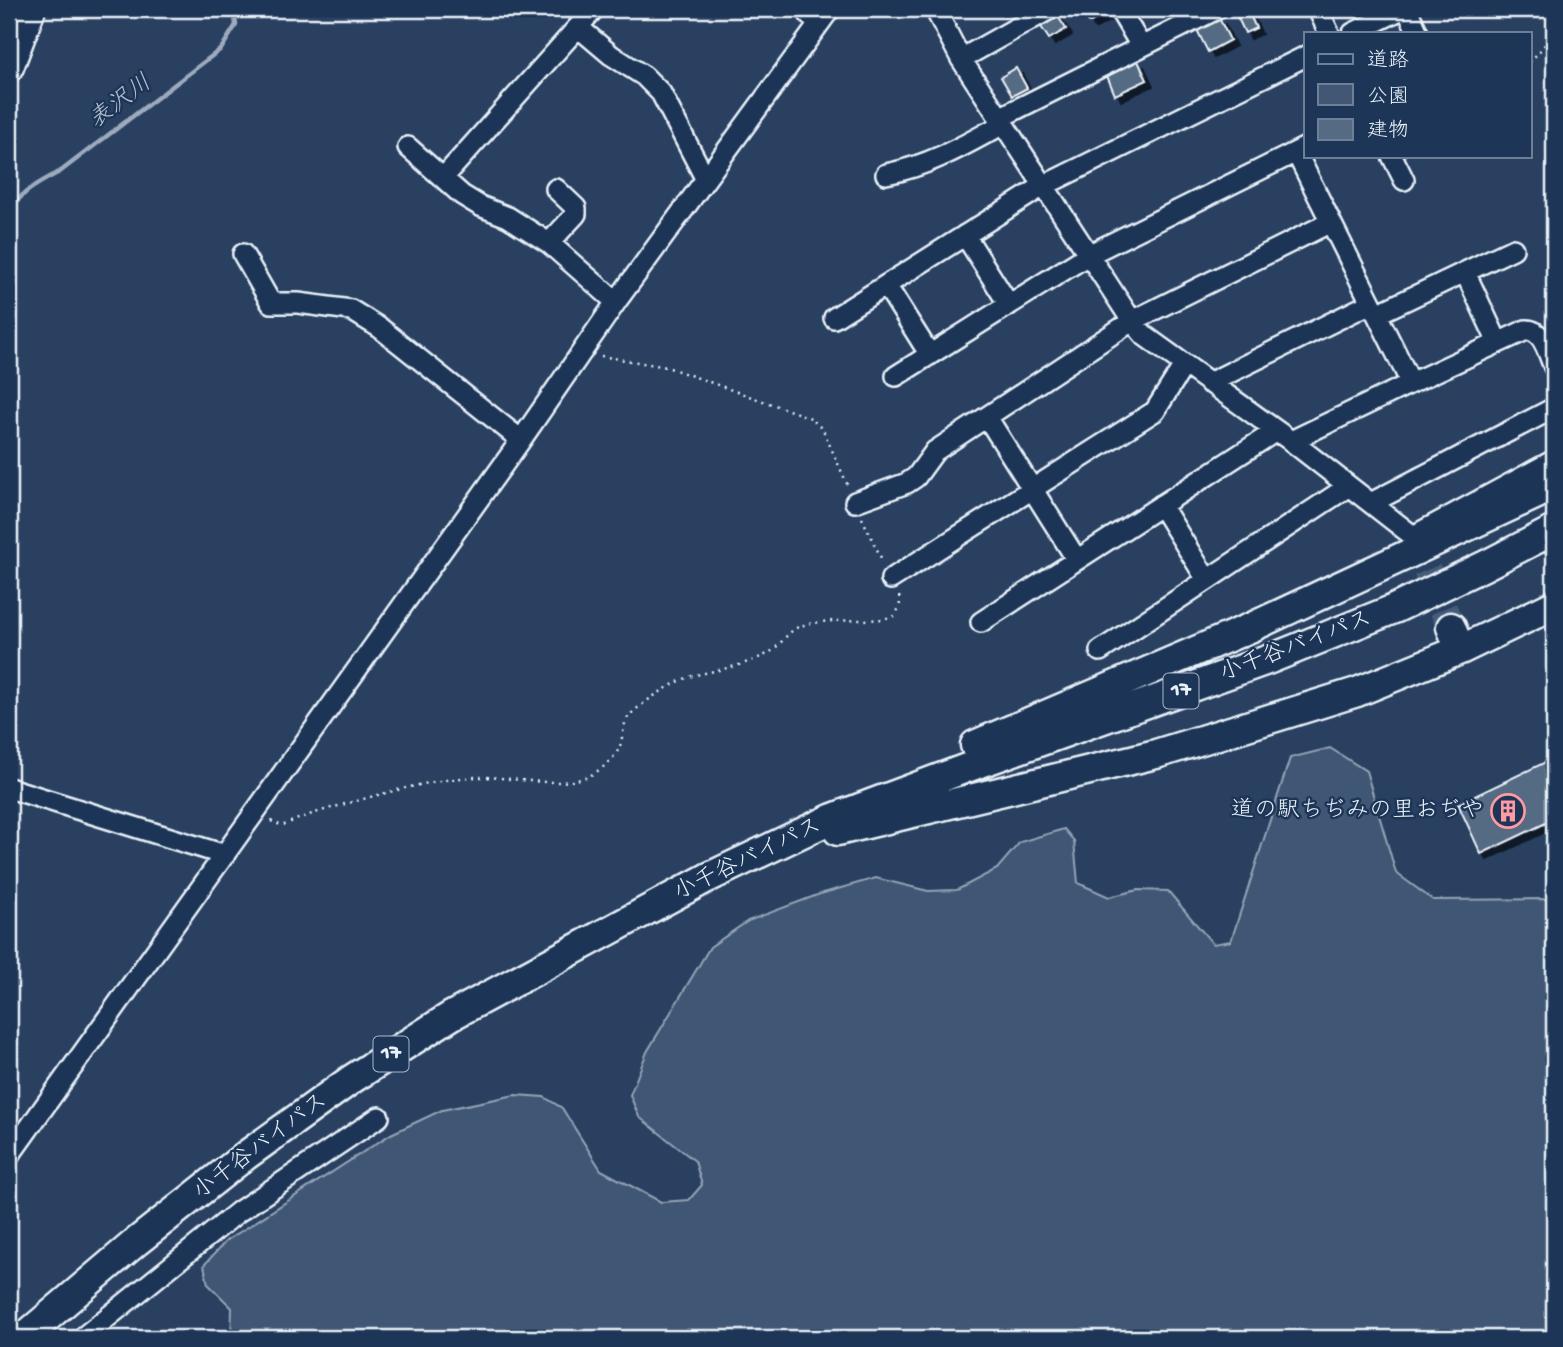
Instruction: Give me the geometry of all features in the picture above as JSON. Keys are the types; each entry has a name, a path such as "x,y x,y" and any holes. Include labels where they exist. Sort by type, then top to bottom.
{"highway":[{"path":"9,67 20,24"},
{"path":"833,818 901,777 940,758 999,736 1252,627 1419,552 1554,486"},
{"name":"小千谷バイパス","path":"23,1338 136,1242 245,1156 352,1079 451,1016 707,878 833,818 1282,654 1394,609 1554,530"},
{"path":"800,833 848,830 1156,754 1357,692 1455,639 1554,605"}],"street":[{"path":"443,178 594,9"},
{"path":"9,1156 522,440 616,302 824,17 805,9"},
{"path":"935,9 961,59 1088,255 1145,336 1284,436 1371,503 1419,552 1554,460"},
{"path":"961,59 1050,9"},
{"path":"1119,9 1141,46"},
{"path":"886,174 910,170 945,156 1001,121 1141,46 1217,9"},
{"path":"1318,9 1329,32"},
{"path":"1355,32 1405,9 1417,32"},
{"path":"578,27 611,55 644,76 661,93 705,178"},
{"path":"834,318 1043,186 1304,57"},
{"path":"408,147 462,195 480,206 508,217 549,243 616,302"},
{"path":"896,376 1088,255 1301,150"},
{"path":"1304,158 1331,222 1411,383"},
{"path":"1393,158 1404,180"},
{"path":"549,243 576,214 576,208 556,189"},
{"path":"855,502 907,483 916,477 936,451 1132,321 1331,222"},
{"path":"965,235 1009,305"},
{"path":"1209,383 1513,249"},
{"path":"243,254 271,303 298,303 351,310 380,328 522,440"},
{"path":"1465,272 1498,343"},
{"path":"886,285 930,355"},
{"path":"981,622 1161,505 1284,436 1411,383 1526,330 1538,333 1554,367"},
{"path":"891,579 1154,411 1184,365"},
{"path":"1371,503 1554,408"},
{"path":"987,417 1077,560"},
{"path":"1100,651 1349,486"},
{"path":"1161,505 1208,580"},
{"path":"9,788 225,855"},
{"path":"82,1338 238,1212 379,1117"}],"path":[{"path":"1532,60 1554,34"},
{"path":"258,808 272,822 282,826 300,817 395,790 452,779 503,778 562,784 589,777 620,750 627,718 647,701 689,677 713,673 765,655 776,648 793,629 806,625 883,620 894,616 900,607 901,597 823,430 811,418 667,368 580,353"}],"green space":[{"path":"1330,748 1366,771 1396,873 1433,900 1554,899 1554,1338 231,1338 232,1308 208,1284 204,1265 226,1241 391,1134 442,1110 515,1095 544,1097 562,1108 601,1170 661,1202 689,1200 702,1185 695,1161 639,1117 630,1095 647,1052 710,947 748,921 820,894 876,878 928,891 957,890 997,869 1020,842 1064,829 1074,841 1078,883 1109,897 1138,890 1168,891 1213,944 1231,941 1290,758"}],"building":[{"path":"1081,9 1111,9 1112,10 1089,23"},
{"path":"1247,9 1256,28 1245,33 1235,12"},
{"path":"1055,12 1066,29 1049,39 1038,22"},
{"path":"1219,18 1230,40 1208,52 1197,30"},
{"path":"1138,61 1147,80 1115,95 1107,76"},
{"path":"1016,68 1027,88 1012,96 1001,77"},
{"name":"道の駅ちぢみの里おぢや","path":"1554,758 1554,819 1481,854 1458,804"}],"waterway":[{"name":"表沢川","path":"9,213 25,193 61,171 221,49 236,25 234,9"}],"tunnel":[{"path":"1427,570 1451,627"}],"place":[{"name":"道の駅ちぢみの里おぢや","path":"1508,811"}]}
